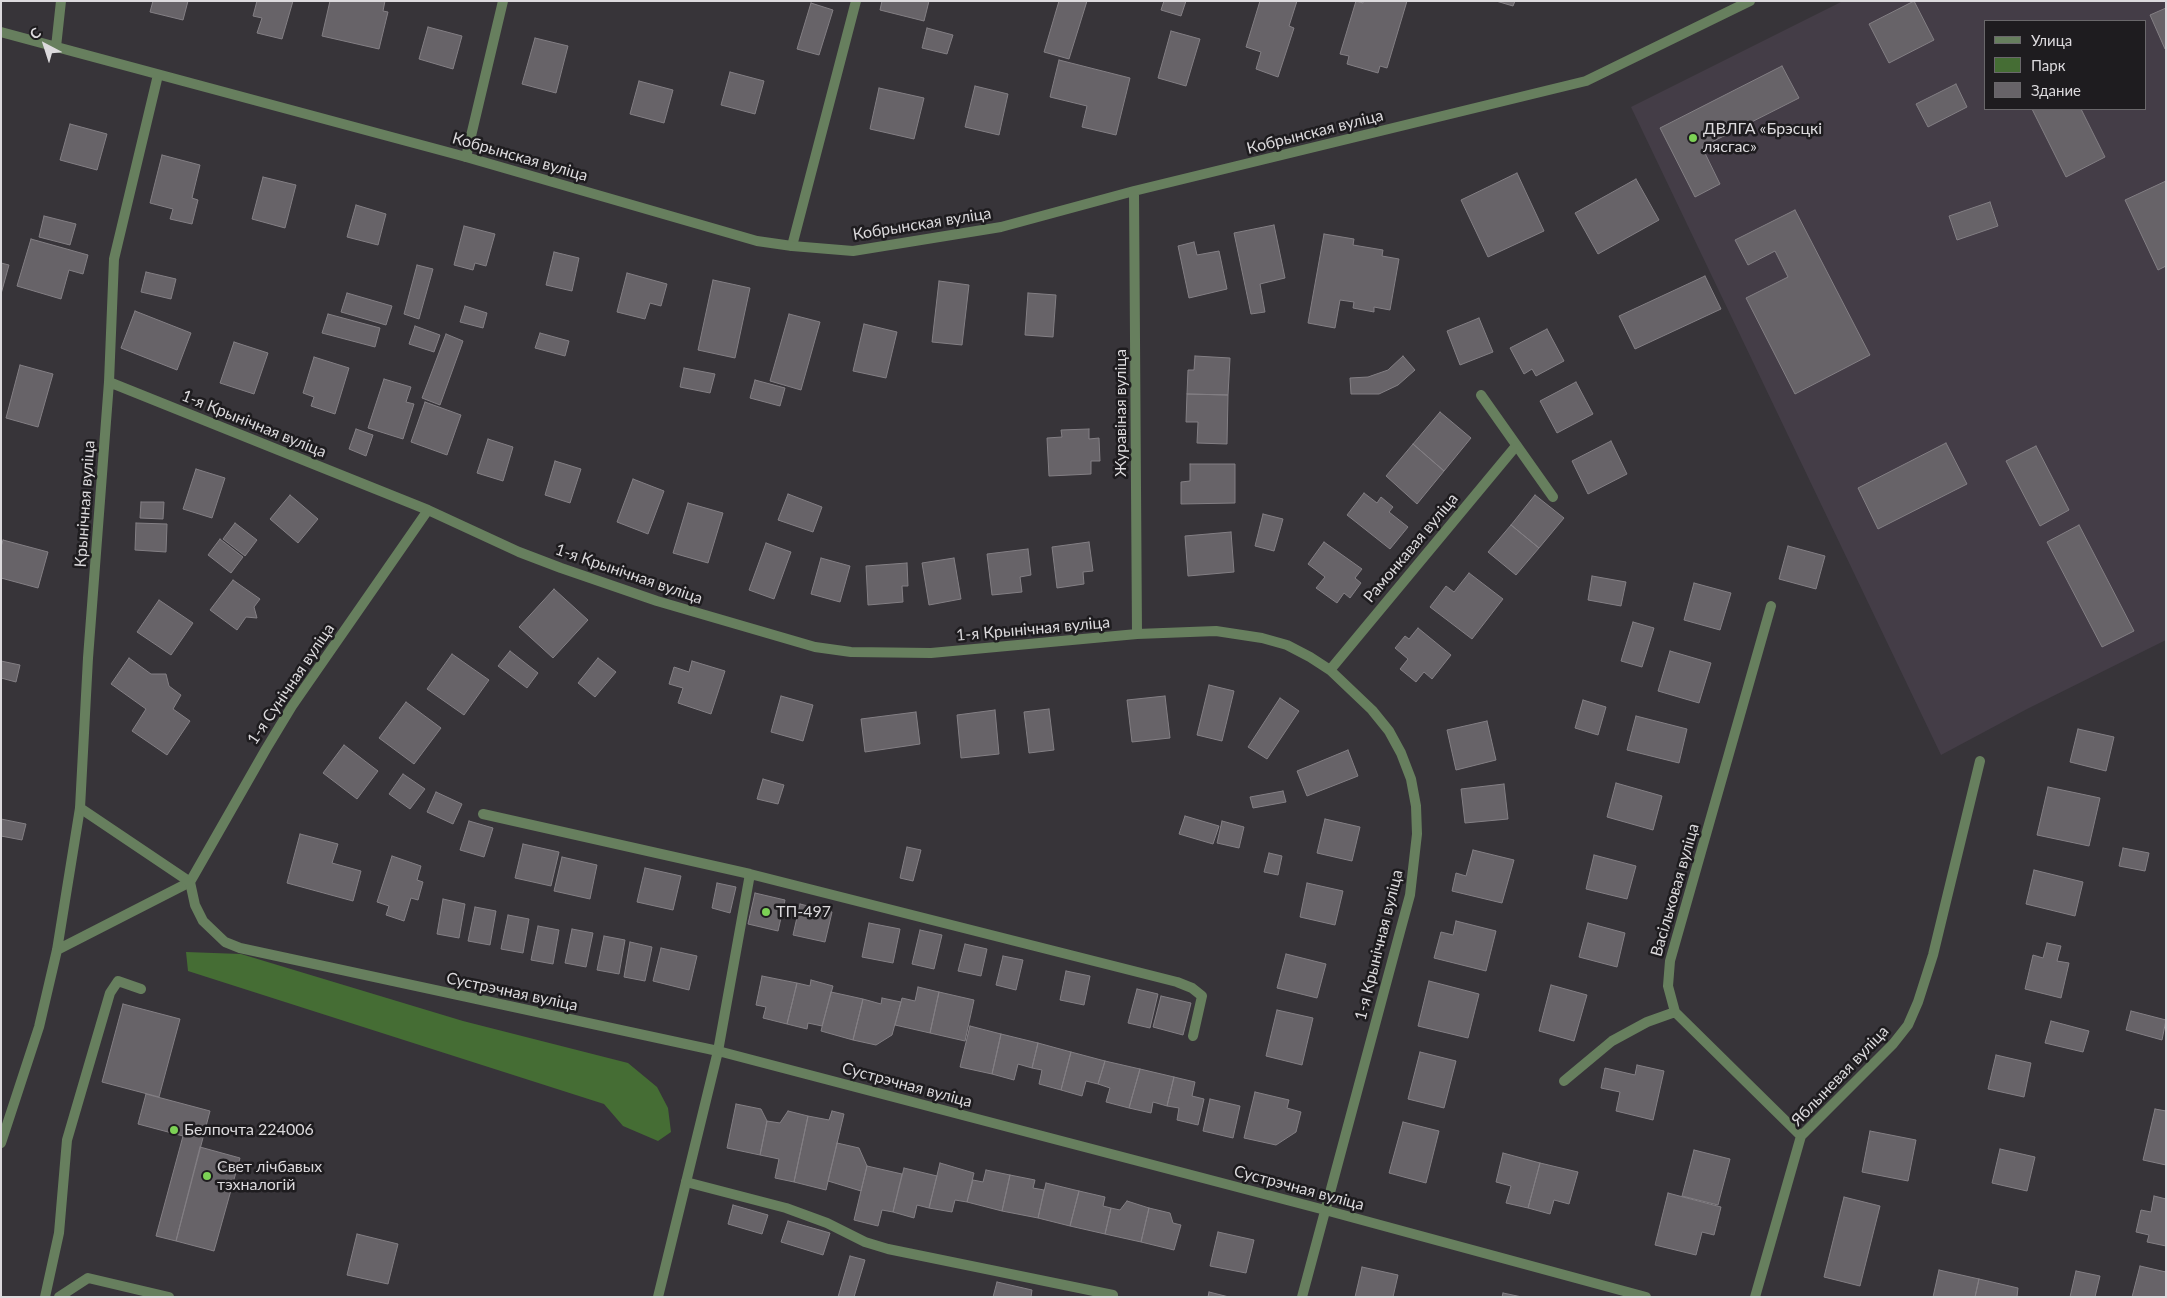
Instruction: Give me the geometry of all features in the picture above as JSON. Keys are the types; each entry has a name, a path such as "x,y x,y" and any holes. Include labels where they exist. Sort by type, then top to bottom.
{"street":[{"path":"56,47 61,1"},
{"path":"466,157 503,1"},
{"path":"792,246 856,1"},
{"name":"Кобрынская вуліца","path":"1,32 466,157 757,241 853,251 1001,227 1134,192 1586,81 1750,1"},
{"name":"Крынічная вуліца","path":"1,1143 39,1027 57,950 80,808 88,658 109,382 114,259 158,75"},
{"name":"Журавіная вуліца","path":"1134,192 1138,634"},
{"name":"1-я Крынічная вуліца","path":"109,382 428,510 519,552 606,585 815,647 850,652 931,653 1138,634 1199,631 1239,633 1287,645 1330,670 1372,710 1389,731 1401,753 1411,779 1416,806 1417,834 1410,895 1404,920 1302,1297"},
{"path":"1481,395 1553,497"},
{"name":"Рамонкавая вуліца","path":"1330,670 1516,446"},
{"name":"1-я Сунічная вуліца","path":"190,882 288,714 428,510"},
{"name":"Васільковая вуліца","path":"1675,1012 1668,986 1670,961 1771,606"},
{"name":"Яблыневая вуліца","path":"1756,1297 1801,1136 1893,1044 1908,1025 1918,1002 1933,955 1980,761"},
{"path":"57,950 190,882 80,808"},
{"path":"482,814 750,874 1177,982 1192,988 1202,996 1193,1036"},
{"path":"658,1297 718,1051 750,874"},
{"name":"Сустрэчная вуліца","path":"190,882 195,905 203,921 226,942 240,948 718,1051 1325,1210 1646,1297"},
{"path":"45,1297 59,1233 67,1140 110,993 118,981 141,989"},
{"path":"1564,1081 1612,1041 1647,1022 1675,1012 1801,1136"},
{"path":"686,1182 786,1208 827,1223 865,1242 888,1249 1113,1295"},
{"path":"59,1297 88,1278 169,1297"}],"shaded area":[{"path":"1843,1 2166,1 2166,640 2027,709 1941,755 1631,107"}],"green space":[{"path":"186,952 241,954 463,1021 628,1063 657,1087 668,1108 671,1132 658,1141 623,1126 604,1104 188,971"}],"building":[{"path":"153,1 188,1 183,20 150,12"},
{"path":"257,1 293,1 282,39 257,33 262,18 253,16"},
{"path":"330,1 385,1 383,11 388,12 379,49 322,36"},
{"path":"882,1 929,1 924,21 880,10"},
{"path":"1059,1 1087,1 1069,59 1044,52"},
{"path":"1164,1 1186,1 1181,16 1161,10"},
{"path":"1260,1 1297,1 1289,26 1294,28 1278,77 1256,69 1261,52 1246,47"},
{"path":"1356,1 1363,3 1363,1 1407,1 1387,68 1380,66 1378,73 1347,64 1349,56 1340,54"},
{"path":"1496,1 1515,1 1513,6"},
{"path":"1914,1 1934,40 1889,63 1869,24"},
{"path":"811,3 833,10 819,55 797,49"},
{"path":"2166,8 2166,49 2165,49 2150,15"},
{"path":"428,27 462,36 453,69 419,59"},
{"path":"927,28 953,35 947,54 922,48"},
{"path":"1171,31 1200,39 1186,86 1158,78"},
{"path":"535,38 568,46 556,93 522,84"},
{"path":"1059,60 1130,78 1116,135 1082,127 1087,106 1050,97"},
{"name":"ДВЛГА «Брэсцкі лясгас»","path":"1782,66 1799,98 1702,147 1720,184 1695,197 1660,128"},
{"path":"730,72 764,81 755,114 721,105"},
{"path":"639,81 673,90 664,123 630,114"},
{"path":"1956,84 1967,107 1928,127 1916,104"},
{"path":"975,86 1008,94 999,135 965,127"},
{"path":"879,88 924,98 914,139 870,129"},
{"path":"2032,110 2082,110 2105,157 2066,177"},
{"path":"70,124 107,134 97,170 60,160"},
{"path":"162,155 200,165 192,198 198,200 192,224 170,219 173,209 150,203"},
{"path":"1517,173 1544,231 1488,257 1461,200"},
{"path":"263,177 296,185 285,228 252,219"},
{"path":"1636,179 1659,220 1598,254 1575,213"},
{"path":"2166,181 2166,266 2158,270 2125,200"},
{"path":"1990,202 1998,226 1957,240 1949,216"},
{"path":"356,205 386,214 378,245 347,237"},
{"path":"1795,210 1870,355 1795,394 1746,298 1788,277 1775,251 1748,265 1735,240"},
{"path":"44,216 76,224 70,245 39,237"},
{"path":"1274,225 1285,278 1260,284 1265,312 1251,314 1234,233"},
{"path":"464,226 495,234 486,266 475,263 473,270 454,265"},
{"path":"1324,234 1354,239 1353,245 1383,250 1382,256 1399,259 1390,310 1374,307 1374,312 1353,308 1354,302 1340,300 1335,328 1308,323"},
{"path":"31,239 88,255 83,274 69,270 61,299 17,286"},
{"path":"1194,242 1197,255 1219,251 1227,289 1189,298 1178,246"},
{"path":"554,252 579,258 572,291 546,285"},
{"path":"1,263 9,265 1,294"},
{"path":"417,265 433,269 419,319 404,314"},
{"path":"146,272 176,279 171,299 141,292"},
{"path":"627,273 667,284 661,306 650,303 645,319 617,312"},
{"path":"1705,276 1721,309 1635,349 1619,316"},
{"path":"713,280 750,288 735,358 698,350"},
{"path":"939,281 969,285 962,345 932,342"},
{"path":"347,293 392,306 386,325 341,312"},
{"path":"1028,293 1056,295 1053,337 1025,335"},
{"path":"465,306 487,313 483,328 460,322"},
{"path":"135,311 191,333 177,370 121,348"},
{"path":"328,314 380,328 375,347 322,333"},
{"path":"789,314 820,322 801,390 770,381"},
{"path":"1479,318 1493,352 1460,365 1447,331"},
{"path":"864,324 897,332 886,378 853,371"},
{"path":"415,326 440,335 434,352 409,344"},
{"path":"1547,329 1564,361 1536,376 1532,369 1524,374 1510,348"},
{"path":"540,333 569,341 565,356 535,348"},
{"path":"446,334 463,341 440,405 422,398"},
{"path":"234,342 268,353 254,394 220,383"},
{"path":"1195,356 1230,358 1228,395 1187,394 1188,370 1194,370"},
{"path":"1403,356 1415,370 1398,385 1379,394 1351,394 1350,378 1368,377 1388,370"},
{"path":"314,357 349,368 335,414 311,406 314,397 303,393"},
{"path":"20,365 53,374 38,427 6,418"},
{"path":"684,368 715,374 710,393 680,387"},
{"path":"384,379 411,387 406,402 414,404 403,439 368,428"},
{"path":"755,380 785,388 780,406 750,398"},
{"path":"1576,382 1593,414 1557,433 1540,401"},
{"path":"1187,394 1228,395 1227,444 1197,443 1198,422 1186,422"},
{"path":"425,402 461,415 447,455 411,442"},
{"path":"1440,412 1471,438 1444,471 1413,444"},
{"path":"356,429 373,435 366,456 349,449"},
{"path":"1089,429 1089,439 1099,438 1100,461 1091,461 1091,474 1049,476 1047,438 1062,437 1061,430"},
{"path":"488,439 513,447 503,481 477,473"},
{"path":"1611,441 1627,474 1588,494 1572,461"},
{"path":"1946,443 1967,484 1878,529 1858,488"},
{"path":"1413,444 1444,471 1417,504 1386,476"},
{"path":"2036,446 2069,510 2040,526 2006,461"},
{"path":"555,461 581,469 570,503 545,495"},
{"path":"1190,464 1235,464 1235,503 1181,504 1181,482 1190,481"},
{"path":"196,469 225,478 212,518 183,509"},
{"path":"633,479 664,491 648,534 617,522"},
{"path":"1364,493 1377,503 1381,497 1393,507 1389,512 1408,527 1390,549 1347,515"},
{"path":"788,494 822,507 813,532 778,520"},
{"path":"290,495 318,519 298,543 270,519"},
{"path":"1535,495 1564,518 1539,548 1511,525"},
{"path":"141,502 164,502 163,519 140,518"},
{"path":"688,503 723,513 708,563 673,553"},
{"path":"1263,514 1283,519 1274,551 1255,546"},
{"path":"136,523 167,524 166,552 135,550"},
{"path":"235,523 257,540 245,556 223,539"},
{"path":"1511,525 1539,548 1516,575 1488,552"},
{"path":"2079,525 2134,631 2102,647 2047,542"},
{"path":"1231,532 1234,572 1188,576 1185,536"},
{"path":"220,539 243,557 231,573 208,555"},
{"path":"3,540 48,552 38,588 1,578 1,547"},
{"path":"1089,542 1093,571 1083,572 1084,584 1057,588 1052,547"},
{"path":"1324,542 1362,569 1355,578 1361,583 1350,598 1344,593 1337,603 1316,588 1325,577 1308,564"},
{"path":"766,543 791,552 774,599 749,590"},
{"path":"1788,546 1825,556 1816,589 1779,579"},
{"path":"1028,549 1031,575 1020,577 1022,592 992,595 987,554"},
{"path":"821,558 850,566 840,602 811,594"},
{"path":"954,558 961,599 929,605 922,563"},
{"path":"907,563 908,586 902,586 903,602 868,605 866,566"},
{"path":"1469,573 1503,599 1472,639 1430,607 1446,586 1454,592"},
{"path":"1592,576 1626,582 1621,606 1588,600"},
{"path":"233,580 260,599 254,607 257,618 246,617 237,630 210,610"},
{"path":"1694,583 1731,593 1720,630 1684,620"},
{"path":"554,589 588,620 553,658 519,627"},
{"path":"159,600 193,623 171,655 137,632"},
{"path":"1633,622 1654,628 1642,667 1621,661"},
{"path":"1418,628 1451,655 1432,679 1424,672 1416,682 1400,669 1408,659 1395,648 1405,636 1409,639"},
{"path":"510,651 538,673 527,688 498,666"},
{"path":"1670,651 1711,663 1699,703 1658,691"},
{"path":"452,654 489,680 464,715 427,689"},
{"path":"129,658 151,674 166,674 169,686 181,695 173,709 190,721 167,755 132,731 146,709 111,684"},
{"path":"598,658 616,672 595,697 578,683"},
{"path":"1,661 20,665 16,682 1,678"},
{"path":"692,661 725,671 711,714 678,703 683,688 669,684 674,667 689,672"},
{"path":"1209,685 1234,691 1222,741 1197,735"},
{"path":"781,696 813,705 803,741 771,732"},
{"path":"1165,696 1170,738 1132,742 1127,700"},
{"path":"1280,698 1299,711 1267,759 1248,747"},
{"path":"1583,700 1606,707 1598,735 1575,728"},
{"path":"406,702 441,728 414,764 379,738"},
{"path":"1049,709 1054,750 1029,753 1024,712"},
{"path":"995,710 999,754 961,758 957,715"},
{"path":"916,712 920,744 865,752 861,719"},
{"path":"1636,716 1687,729 1679,763 1627,750"},
{"path":"1487,721 1496,760 1456,770 1447,730"},
{"path":"2078,729 2114,737 2106,771 2070,762"},
{"path":"344,745 378,771 357,799 323,773"},
{"path":"1348,750 1358,776 1307,796 1297,771"},
{"path":"403,774 425,789 410,809 389,794"},
{"path":"763,779 784,785 778,804 757,799"},
{"path":"1616,783 1662,796 1653,830 1607,817"},
{"path":"1504,784 1508,819 1465,823 1461,789"},
{"path":"2048,787 2100,798 2089,846 2037,835"},
{"path":"1283,791 1286,802 1253,808 1250,797"},
{"path":"436,792 462,804 453,824 427,812"},
{"path":"1185,816 1219,826 1213,844 1179,834"},
{"path":"1,819 26,824 22,840 1,836"},
{"path":"1325,819 1360,827 1352,861 1317,853"},
{"path":"469,821 493,828 484,857 460,850"},
{"path":"1222,821 1244,827 1239,848 1217,843"},
{"path":"300,834 338,844 332,863 361,871 353,901 287,883"},
{"path":"523,844 559,852 551,886 515,878"},
{"path":"907,847 921,850 913,881 900,878"},
{"path":"2123,848 2149,853 2145,871 2119,866"},
{"path":"1473,850 1514,860 1502,903 1452,891 1456,873 1466,876"},
{"path":"1269,853 1282,856 1278,875 1264,872"},
{"path":"1594,855 1636,866 1627,899 1586,889"},
{"path":"392,856 421,866 417,880 423,882 418,900 411,898 404,921 386,915 389,906 377,902"},
{"path":"562,857 597,865 590,899 554,891"},
{"path":"645,868 681,876 673,910 637,902"},
{"path":"2034,870 2083,882 2075,916 2026,904"},
{"path":"717,883 736,887 730,913 712,908"},
{"path":"1307,883 1343,891 1335,925 1300,917"},
{"name":"ТП-497","path":"755,893 785,900 778,931 748,924"},
{"path":"443,899 465,904 459,938 437,934"},
{"path":"800,904 832,912 825,942 793,935"},
{"path":"475,907 496,911 490,945 468,941"},
{"path":"508,915 529,919 523,953 501,949"},
{"path":"1456,921 1496,931 1486,971 1434,958 1441,932 1453,935"},
{"path":"869,923 900,929 893,963 862,957"},
{"path":"1588,923 1625,933 1617,967 1579,957"},
{"path":"538,926 559,930 553,964 531,960"},
{"path":"572,929 593,933 586,967 565,963"},
{"path":"920,930 942,935 934,969 912,964"},
{"path":"604,936 625,940 619,974 597,970"},
{"path":"630,942 652,947 645,981 624,977"},
{"path":"2047,943 2061,946 2057,961 2069,963 2061,998 2025,989 2033,955 2043,958"},
{"path":"965,944 987,949 981,976 958,971"},
{"path":"661,948 697,956 689,990 653,981"},
{"path":"1286,954 1326,964 1317,998 1277,988"},
{"path":"1003,956 1023,960 1016,990 996,985"},
{"path":"1066,971 1090,976 1084,1005 1060,1000"},
{"path":"762,976 797,983 787,1024 763,1018 766,1007 756,1005"},
{"path":"811,980 833,986 822,1026 808,1023 807,1029 787,1024 797,983 810,986"},
{"path":"1429,981 1479,994 1468,1038 1418,1026"},
{"path":"1551,985 1587,995 1574,1041 1539,1031"},
{"path":"918,987 939,992 930,1033 895,1025 902,998 915,1001"},
{"path":"1137,989 1158,994 1150,1028 1128,1023"},
{"path":"831,992 863,999 853,1040 821,1031"},
{"path":"939,992 974,1000 965,1041 930,1033"},
{"path":"1161,996 1191,1003 1183,1035 1153,1027"},
{"path":"882,998 901,1002 892,1035 876,1045 853,1040 863,999 881,1004"},
{"path":"123,1004 180,1019 159,1097 102,1082"},
{"path":"1277,1010 1313,1018 1302,1065 1266,1056"},
{"path":"2131,1011 2166,1020 2162,1040 2126,1030"},
{"path":"2051,1021 2089,1031 2083,1052 2045,1043"},
{"path":"970,1026 1001,1034 992,1074 960,1067"},
{"path":"1001,1034 1038,1043 1032,1068 1018,1064 1014,1080 992,1074"},
{"path":"1038,1043 1071,1052 1061,1090 1039,1084 1042,1070 1032,1068"},
{"path":"1071,1052 1105,1061 1098,1084 1086,1081 1082,1096 1061,1090"},
{"path":"1420,1052 1456,1061 1444,1108 1408,1099"},
{"path":"1996,1055 2031,1063 2024,1097 1988,1089"},
{"path":"1105,1061 1140,1069 1129,1108 1106,1102 1110,1088 1098,1084"},
{"path":"1637,1065 1664,1071 1653,1120 1616,1111 1620,1092 1601,1088 1605,1068 1635,1075"},
{"path":"1140,1069 1174,1077 1167,1106 1153,1102 1151,1113 1129,1108"},
{"path":"1174,1077 1195,1082 1192,1096 1204,1099 1198,1125 1177,1120 1179,1108 1167,1106"},
{"path":"1255,1092 1289,1100 1287,1108 1301,1112 1296,1132 1276,1145 1244,1138"},
{"path":"146,1094 210,1111 176,1241 156,1236 183,1136 138,1124"},
{"path":"1210,1099 1240,1106 1233,1138 1203,1131"},
{"path":"736,1104 761,1109 767,1121 760,1155 727,1148"},
{"path":"2155,1109 2166,1111 2166,1165 2143,1160"},
{"path":"788,1111 808,1116 794,1182 775,1178 779,1159 760,1155 767,1121 780,1123"},
{"path":"832,1111 844,1114 826,1190 794,1182 808,1116 829,1120"},
{"path":"1403,1122 1439,1131 1426,1183 1389,1173"},
{"path":"1870,1131 1916,1140 1908,1181 1862,1172"},
{"path":"837,1143 859,1148 867,1166 861,1191 828,1181"},
{"path":"200,1147 240,1158 214,1251 176,1241"},
{"path":"2000,1149 2035,1157 2027,1191 1992,1183"},
{"path":"1694,1150 1730,1159 1718,1205 1682,1196"},
{"path":"1503,1153 1540,1163 1528,1208 1506,1203 1511,1186 1496,1182"},
{"path":"940,1163 974,1173 967,1202 955,1200 952,1212 929,1208"},
{"path":"1540,1163 1578,1172 1569,1204 1554,1200 1550,1214 1528,1208"},
{"path":"867,1166 902,1174 893,1212 882,1210 878,1226 854,1220"},
{"path":"904,1168 937,1176 929,1208 917,1205 914,1218 893,1212"},
{"path":"986,1170 1010,1175 1002,1211 967,1202 973,1180 983,1182"},
{"path":"1010,1175 1035,1180 1033,1188 1044,1190 1038,1218 1002,1211"},
{"path":"1046,1183 1079,1191 1070,1226 1038,1218"},
{"path":"1079,1191 1105,1197 1103,1206 1111,1208 1105,1234 1070,1226"},
{"path":"1668,1193 1721,1207 1714,1235 1702,1232 1696,1255 1655,1245"},
{"path":"2154,1196 2166,1199 2166,1246 2147,1242 2149,1235 2136,1232 2141,1210 2151,1212"},
{"path":"1844,1197 1880,1206 1860,1286 1824,1277"},
{"path":"1127,1201 1149,1208 1141,1242 1105,1234 1111,1208 1120,1210"},
{"path":"733,1205 768,1215 762,1234 728,1224"},
{"path":"1149,1208 1170,1213 1173,1223 1181,1225 1174,1250 1141,1242"},
{"path":"788,1221 830,1233 823,1255 781,1242"},
{"path":"1218,1232 1254,1240 1246,1273 1210,1266"},
{"path":"357,1234 398,1244 388,1284 347,1275"},
{"path":"850,1256 865,1260 854,1297 838,1297"},
{"path":"2140,1266 2166,1272 2166,1297 2132,1297"},
{"path":"1362,1267 1398,1275 1393,1297 1355,1297"},
{"path":"1939,1270 1979,1279 1975,1297 1933,1297"},
{"path":"2076,1271 2100,1276 2095,1297 2070,1297"},
{"path":"1979,1279 2018,1288 2017,1297 1975,1297"},
{"path":"997,1282 1032,1290 1031,1297 993,1297"},
{"path":"1209,1292 1229,1297 1208,1297"},
{"path":"1503,1293 1522,1297 1502,1297"}],"place":[{"name":"ДВЛГА «Брэсцкі лясгас»","path":"1693,138"},
{"name":"ТП-497","path":"766,912"},
{"name":"Белпочта 224006","path":"174,1130"},
{"name":"Свет лічбавых тэхналогій","path":"207,1176"}]}
